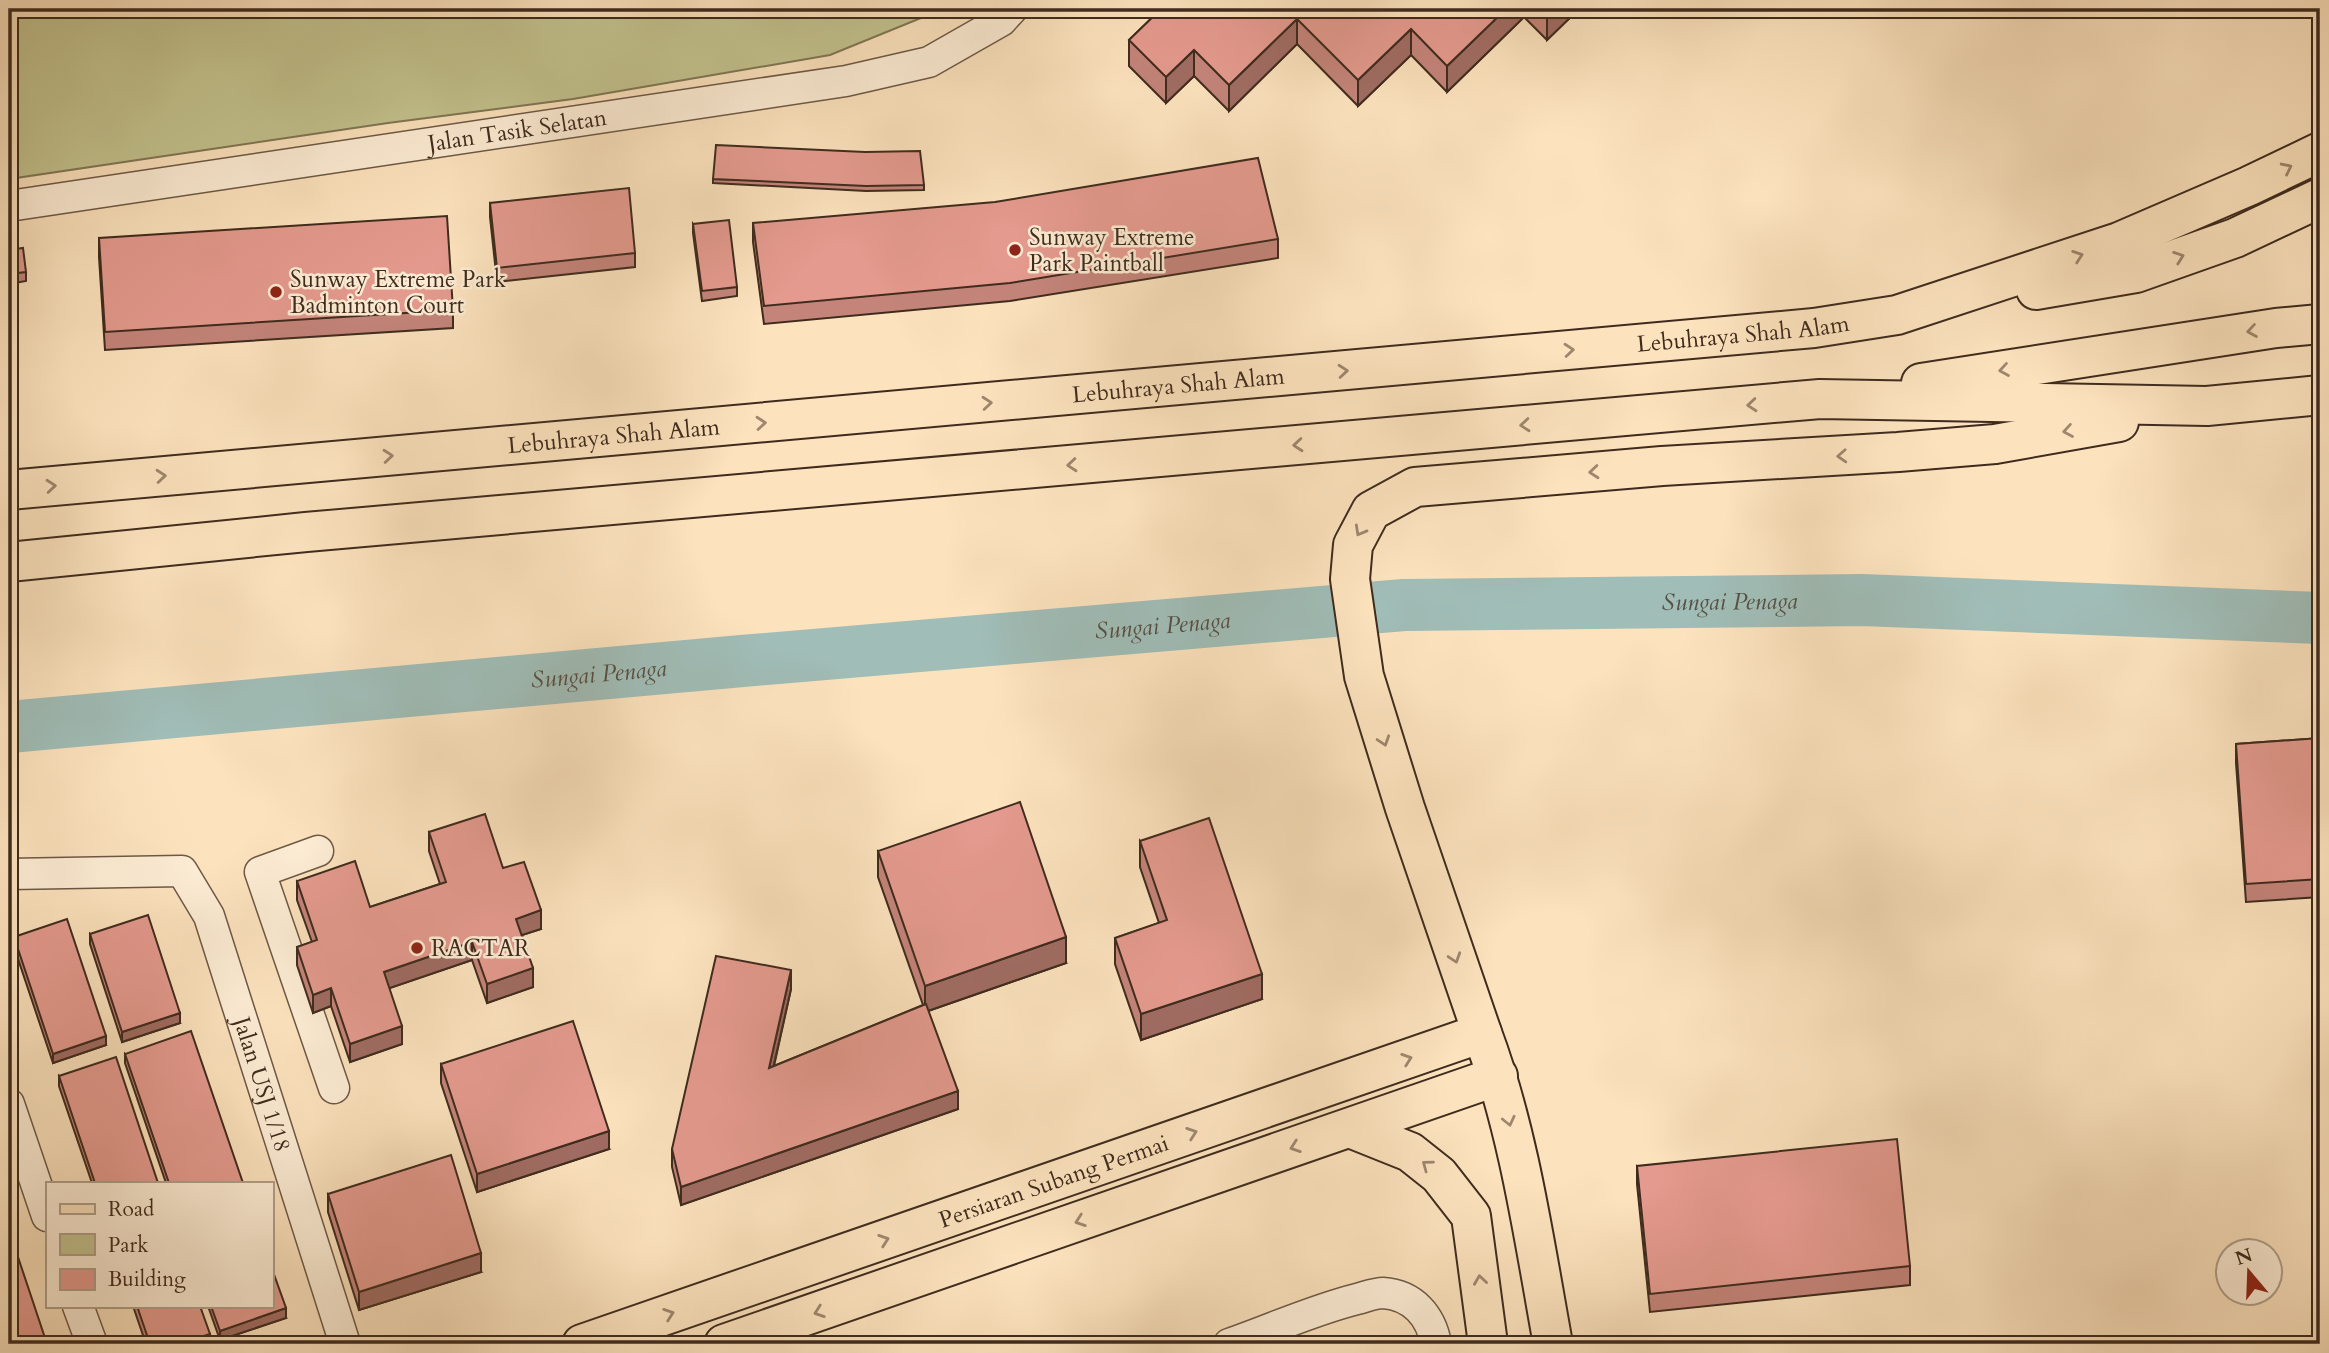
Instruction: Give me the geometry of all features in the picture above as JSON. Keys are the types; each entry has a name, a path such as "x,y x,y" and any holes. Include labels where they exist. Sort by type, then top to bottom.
{"main road":[{"name":"Lebuhraya Shah Alam","path":"9,490 1814,328 1896,315 2119,242 2320,152"},
{"path":"1896,315 2136,273 2235,238 2320,198"},
{"path":"9,562 306,532 1820,399 2276,328 2320,324"},
{"path":"1553,1344 1530,1214 1498,1076 1414,835 1364,676 1350,579 1353,545 1371,512 1415,487 1662,466 1995,444 2207,406 2320,395"},
{"path":"1820,399 2207,406"},
{"path":"9,589 306,532"},
{"name":"Persiaran Subang Permai","path":"582,1344 1482,1032"},
{"name":"Persiaran Subang Permai","path":"724,1344 1498,1076"},
{"path":"1350,1128 1410,1152 1439,1174 1471,1216 1488,1344"}],"street":[{"name":"Jalan Tasik Selatan","path":"9,206 846,81 929,62 1001,21 1012,9"},
{"path":"318,851 260,872 334,1088"},
{"name":"Jalan USJ 1/18","path":"9,874 182,871 209,916 345,1344"},
{"path":"9,1104 46,1213"},
{"path":"1229,1344 1338,1304 1381,1293 1404,1297 1422,1310 1434,1332 1436,1344"},
{"path":"79,1308 92,1344"}],"green space":[{"path":"9,9 943,9 830,55 573,99 388,123 9,179"}],"building":[{"path":"1161,9 1506,9 1447,66 1411,29 1358,80 1297,19 1229,85 1194,50 1166,77 1129,40"},
{"path":"716,145 865,152 920,151 924,185 866,186 713,179"},
{"name":"Sunway Extreme Park Paintball","path":"1258,158 1278,239 1010,283 764,306 753,223 995,202"},
{"path":"629,188 635,253 497,268 490,203"},
{"name":"Sunway Extreme Park Badminton Court","path":"447,216 453,310 105,332 99,238"},
{"path":"729,220 737,287 702,291 693,224"},
{"path":"23,248 26,272 9,274 9,250"},
{"path":"2320,738 2320,879 2246,884 2236,744"},
{"path":"1020,802 1066,937 925,986 878,851"},
{"name":"RACTAR","path":"485,814 503,868 524,862 541,910 516,919 533,968 487,984 472,942 384,972 402,1026 350,1044 331,988 313,995 297,947 317,940 297,881 355,861 370,907 446,882 429,832"},
{"path":"1209,818 1262,974 1141,1014 1115,938 1167,920 1140,841"},
{"path":"148,915 180,1013 122,1032 90,934"},
{"path":"67,919 106,1036 53,1054 14,937"},
{"path":"716,956 791,970 769,1068 926,1004 958,1091 681,1187 672,1149"},
{"path":"573,1021 609,1131 477,1174 441,1064"},
{"path":"191,1031 243,1182 169,1182 125,1054"},
{"path":"116,1057 158,1182 95,1182 59,1076"},
{"path":"1897,1139 1910,1266 1650,1294 1637,1166"},
{"path":"451,1155 481,1253 359,1292 328,1194"},
{"path":"9,1230 47,1344 9,1344"},
{"path":"273,1272 286,1308 220,1331 212,1308 273,1308"},
{"path":"138,1308 201,1308 210,1334 180,1344 150,1344"}],"waterway":[{"name":"Sungai Penaga","path":"9,727 1404,605 1862,600 2320,618"}],"place":[{"name":"Sunway Extreme Park Paintball","path":"1015,250"},
{"name":"Sunway Extreme Park Badminton Court","path":"276,292"},
{"name":"RACTAR","path":"417,948"}]}
